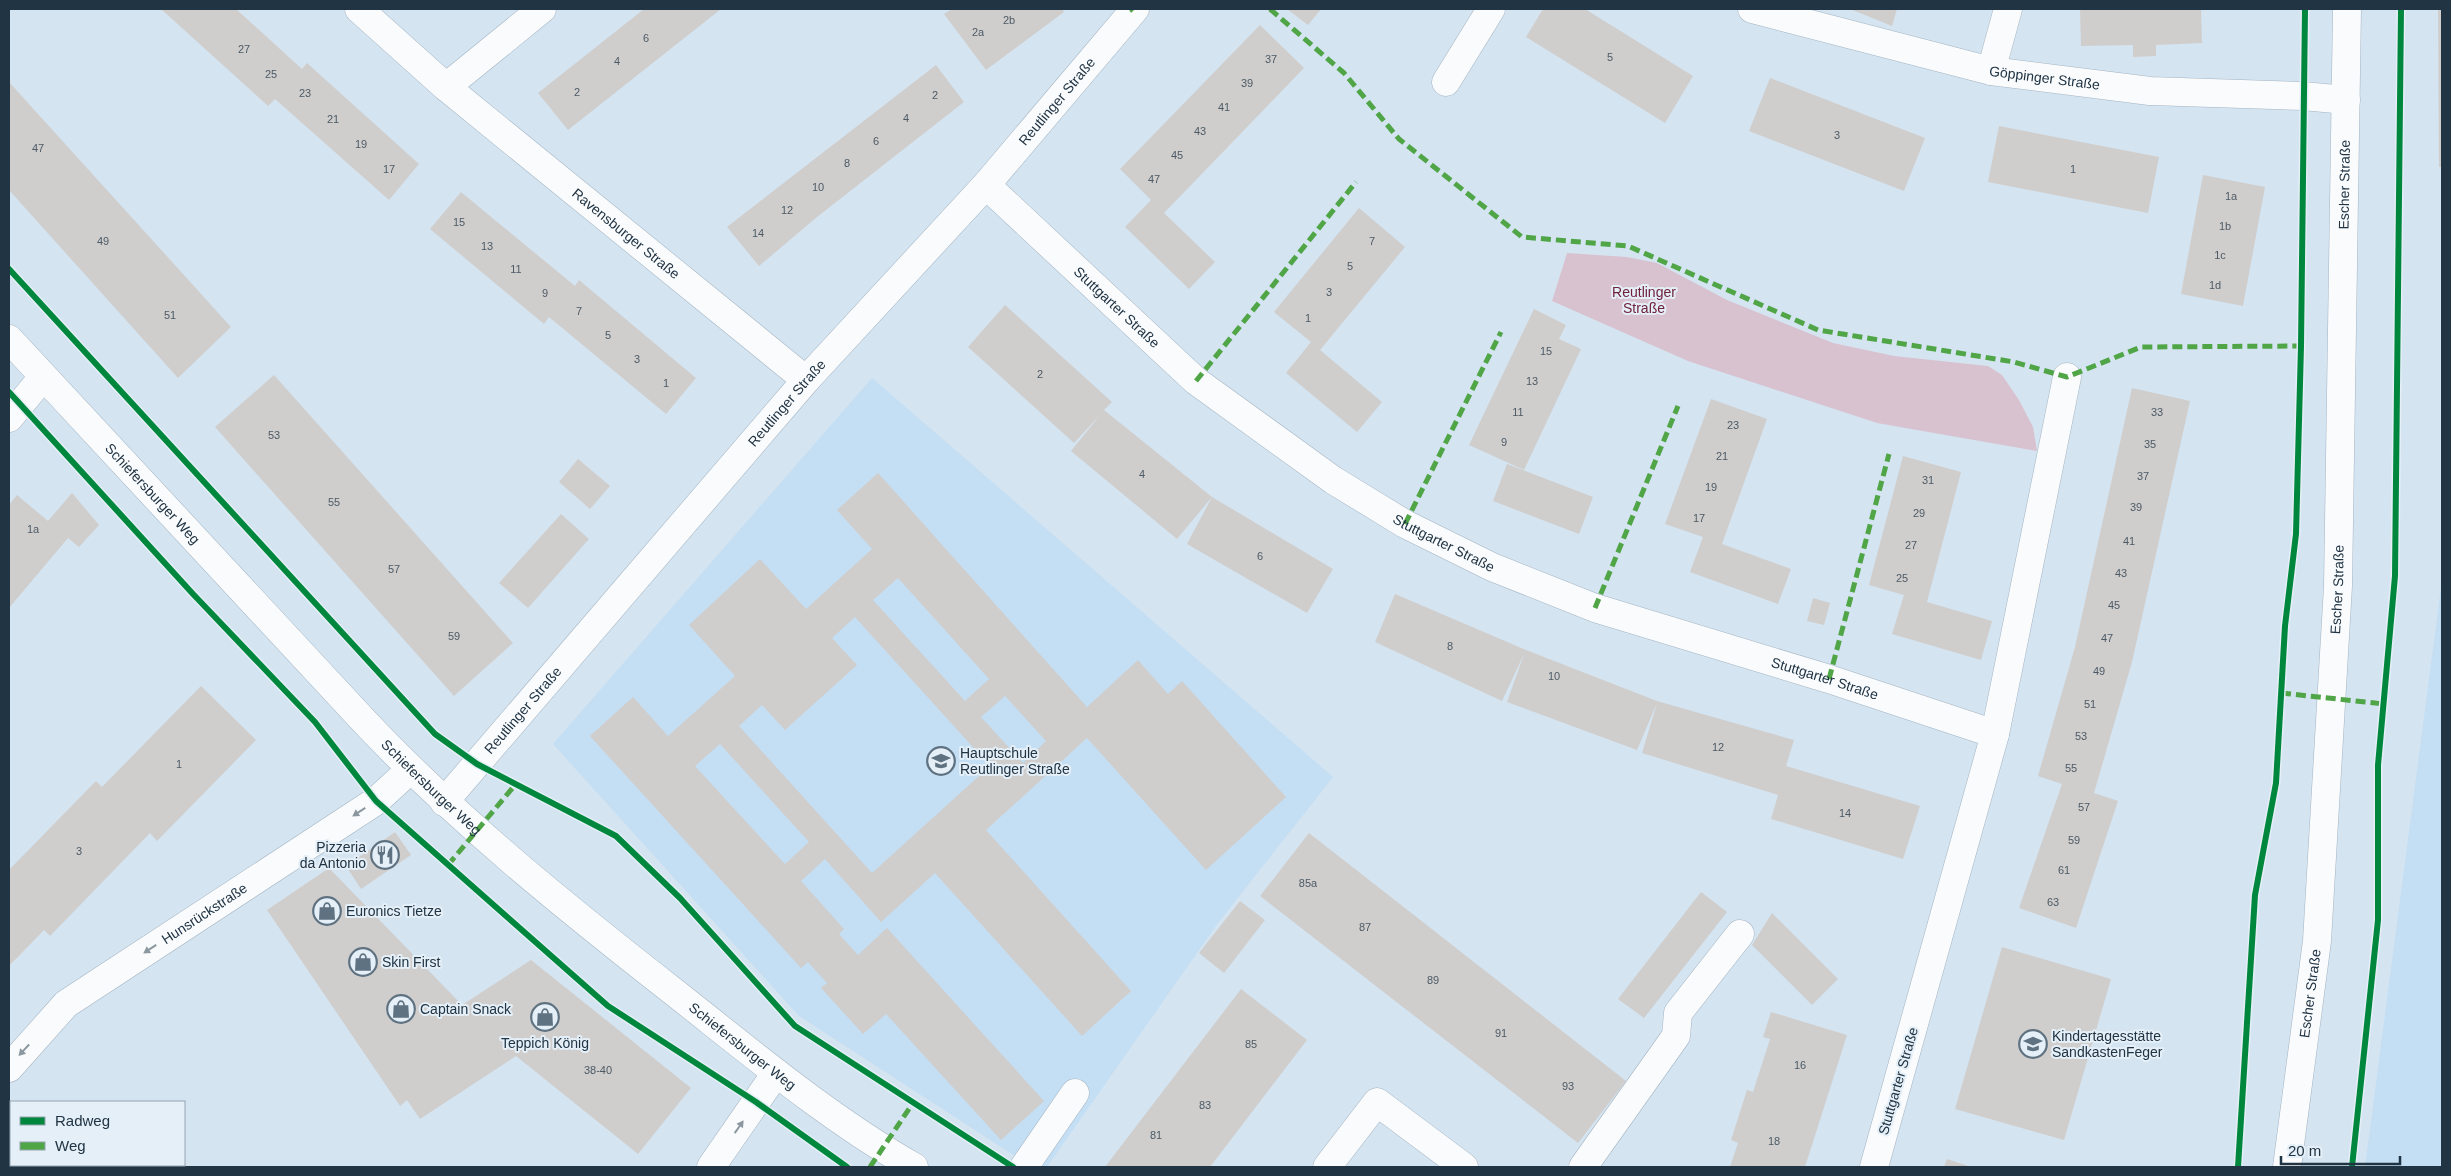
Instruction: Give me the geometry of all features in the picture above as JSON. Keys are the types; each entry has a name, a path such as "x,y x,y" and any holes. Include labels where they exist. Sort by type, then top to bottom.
{"street":[{"name":"Ravensburger Straße","path":"359,9 446,87 806,380"},
{"path":"446,87 542,9"},
{"name":"Reutlinger Straße","path":"444,802 806,380 986,185 1135,9"},
{"path":"1446,82 1492,9"},
{"name":"Göppinger Straße","path":"1752,9 1764,14 1991,71 2150,91 2303,96 2346,100"},
{"path":"1991,71 2008,9"},
{"name":"Escher Straße","path":"2287,1167 2317,941 2336,614 2347,9"},
{"name":"Stuttgarter Straße","path":"986,185 1196,381 1333,480 1405,524 1492,567 1595,608 1829,679 1995,734"},
{"name":"Schiefersburger Weg","path":"9,339 410,770 444,802 612,944 776,1073 882,1149 914,1167"},
{"path":"9,418 43,377"},
{"name":"Stuttgarter Straße","path":"1874,1167 1995,734 2067,378"},
{"name":"Hunsrückstraße","path":"9,1068 66,1004 376,801 410,770"},
{"path":"1583,1167 1676,1036 1678,1013 1740,934"},
{"path":"711,1167 776,1073"},
{"path":"1024,1167 1075,1093"},
{"path":"1327,1167 1377,1102 1464,1167"}],"shaded area":[{"name":"Hauptschule Reutlinger Straße","path":"872,378 1333,777 1218,923 1047,1167 1032,1167 799,1016 553,744"},
{"path":"2442,580 2442,1167 2365,1167"}],"green space":[{"name":"Reutlinger Straße","path":"1567,253 1627,257 1657,263 1727,300 1833,343 1894,356 1988,366 2002,375 2019,400 2033,427 2037,451 1877,423 1688,361 1552,301"}],"building":[{"path":"161,9 236,9 302,69 307,63 419,164 389,200 275,99 268,106"},
{"path":"644,9 721,9 568,130 538,93"},
{"path":"952,9 1062,9 1064,12 986,70 944,14"},
{"path":"1287,9 1321,9 1308,25"},
{"path":"1543,9 1585,9 1693,76 1665,123 1526,37"},
{"path":"1850,9 1897,9 1892,26"},
{"path":"2080,9 2201,9 2202,43 2156,45 2156,56 2133,57 2133,45 2081,46"},
{"path":"2438,9 2442,9 2442,167 2439,167"},
{"path":"1260,25 1304,68 1164,213 1215,262 1189,289 1125,227 1151,200 1120,169"},
{"path":"936,65 964,102 817,217 759,266 727,227"},
{"path":"1770,78 1925,138 1904,191 1749,131"},
{"path":"9,82 231,327 178,378 9,190"},
{"path":"1999,126 2159,157 2148,213 1988,182"},
{"path":"2203,175 2265,187 2243,306 2181,294"},
{"path":"461,192 575,286 579,280 696,378 666,414 549,317 544,324 430,229"},
{"path":"1359,208 1405,247 1320,350 1382,402 1357,432 1286,373 1311,342 1274,312"},
{"path":"1005,305 1112,402 1104,410 1212,497 1177,539 1071,451 1100,415 1074,443 968,347"},
{"path":"1534,309 1566,325 1559,339 1581,349 1524,470 1469,445"},
{"path":"274,375 513,643 454,696 215,427"},
{"path":"2132,388 2190,401 2132,662 2094,793 2118,801 2076,928 2019,908 2062,784 2038,776 2075,647"},
{"path":"1711,399 1767,419 1722,544 1791,569 1778,604 1690,572 1703,537 1665,524"},
{"path":"1903,456 1961,472 1927,602 1992,621 1981,660 1892,634 1904,595 1869,585"},
{"path":"578,459 610,486 590,509 559,482"},
{"path":"1507,464 1593,497 1579,534 1493,501"},
{"path":"878,473 1087,707 1138,660 1168,694 1182,681 1286,797 1206,870 1087,738 986,830 1131,991 1082,1036 935,873 881,922 825,859 801,881 844,929 839,934 858,955 887,928 1044,1101 1001,1140 886,1014 863,1034 821,988 827,983 808,962 801,968 590,736 633,697 668,736 735,676 689,625 760,559 806,609 872,549 837,510","holes":["898,578 989,679 965,701 873,600","855,617 990,766 872,873 739,726 762,705 785,730 857,665 832,638","1005,696 1046,741 1023,763 981,717","720,744 809,842 785,864 695,766"]},
{"path":"72,493 99,525 79,547 68,538 9,608 9,505 17,495 48,521"},
{"path":"1212,497 1333,569 1307,613 1187,544"},
{"path":"561,514 589,539 528,608 499,583"},
{"path":"1395,594 1526,650 1657,701 1794,740 1786,766 1920,806 1903,859 1771,819 1778,795 1642,753 1657,703 1637,750 1507,702 1524,654 1502,701 1375,642"},
{"path":"1813,598 1830,603 1824,625 1807,621"},
{"path":"201,686 256,740 157,841 150,833 50,936 44,930 9,966 9,870 96,781 102,787"},
{"path":"395,832 411,855 361,889 346,866"},
{"path":"1309,833 1626,1081 1578,1143 1260,896"},
{"path":"329,868 462,1005 531,960 691,1088 638,1154 516,1056 420,1119 407,1100 400,1106 267,910"},
{"path":"1701,892 1727,912 1644,1018 1618,999"},
{"path":"1240,901 1265,920 1224,973 1199,953"},
{"path":"1772,913 1838,979 1812,1005 1752,945"},
{"name":"Kindertagesstätte SandkastenFeger","path":"2002,947 2111,979 2064,1140 1955,1109"},
{"path":"1241,989 1307,1040 1210,1167 1105,1167"},
{"path":"1771,1012 1847,1035 1805,1167 1730,1167 1738,1143 1731,1140 1747,1090 1753,1092 1770,1039 1763,1037"},
{"path":"10,1154 10,1166 158,1167 9,1167"},
{"path":"1947,1159 1971,1167 1944,1167"}],"marked path":[{"path":"1270,9 1344,73 1399,139 1522,237 1628,246 1818,330 2014,362 2067,377 2141,347 2301,346"},
{"path":"1196,381 1356,182"},
{"path":"1405,524 1501,332"},
{"path":"1595,608 1678,406"},
{"path":"1829,679 1889,454"},
{"path":"2281,693 2384,704"},
{"path":"448,865 515,785"},
{"path":"870,1167 913,1103"}],"cycle path":[{"path":"2238,1167 2255,895 2276,783 2285,626 2296,534 2301,346 2305,9"},
{"path":"2352,1167 2378,920 2378,765 2395,576 2401,9"},
{"path":"9,269 435,734 477,764 616,836 680,898 795,1026 1013,1167"},
{"path":"9,392 193,594 315,722 376,801 608,1006 756,1102 847,1167"}],"place":[{"name":"Hauptschule Reutlinger Straße","path":"941,761"},
{"name":"Pizzeria da Antonio","path":"385,855"},
{"name":"Euronics Tietze","path":"327,911"},
{"name":"Skin First","path":"363,962"},
{"name":"Captain Snack","path":"401,1009"},
{"name":"Teppich König","path":"545,1017"},
{"name":"Kindertagesstätte SandkastenFeger","path":"2033,1044"}]}
